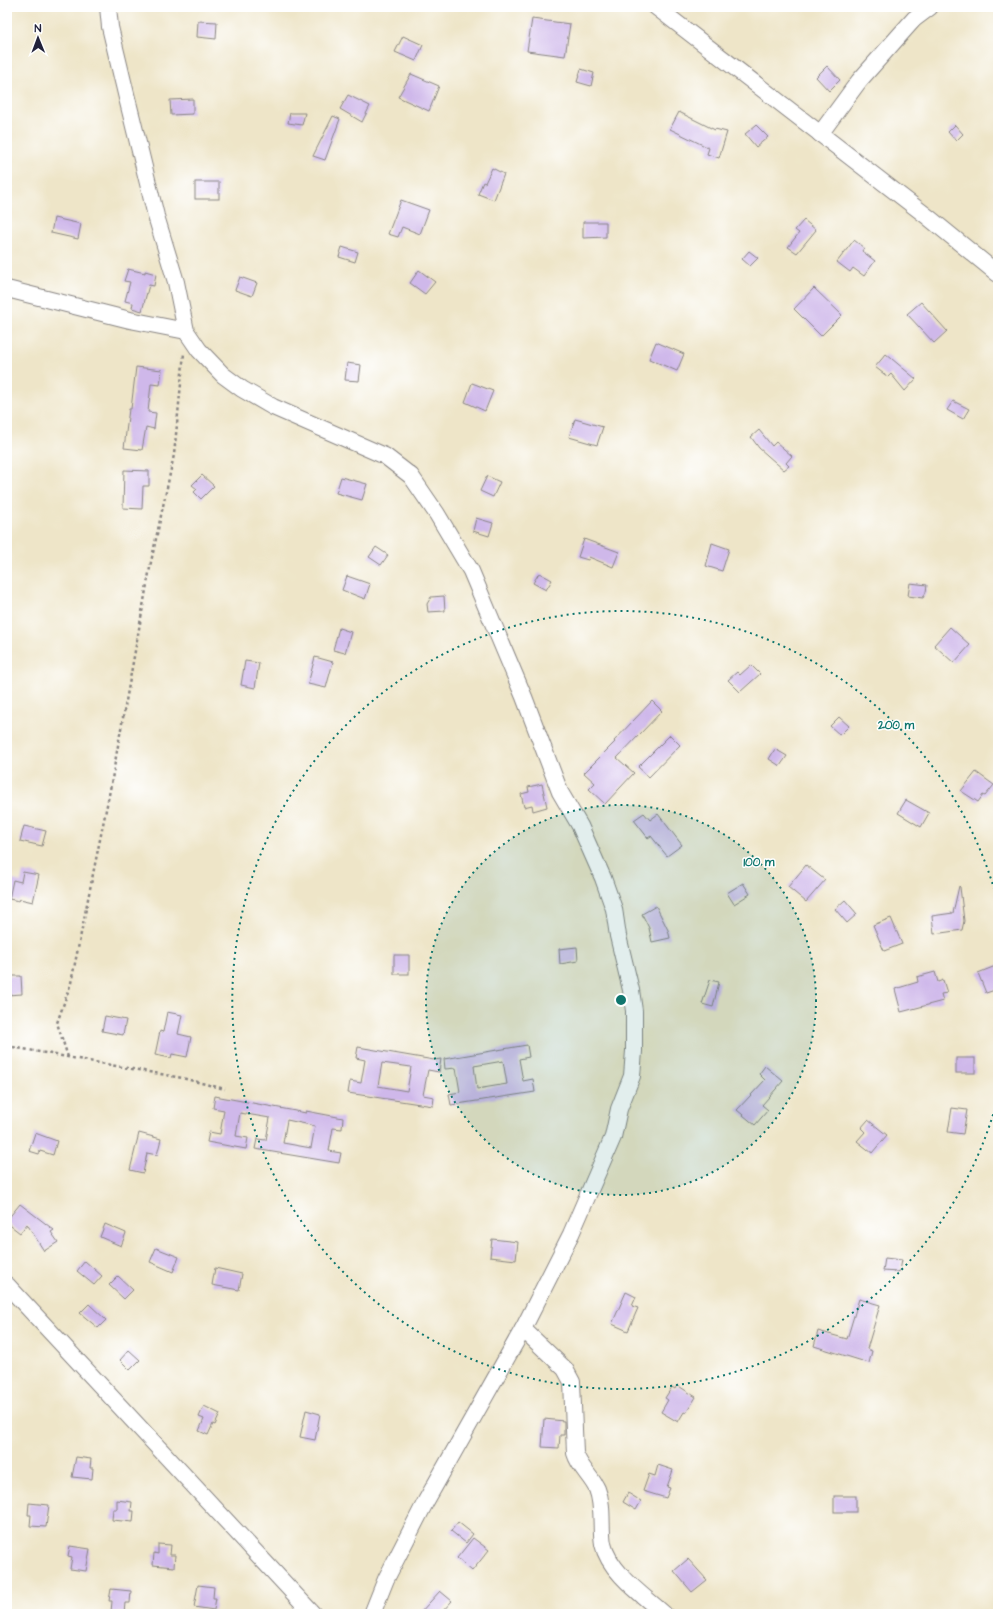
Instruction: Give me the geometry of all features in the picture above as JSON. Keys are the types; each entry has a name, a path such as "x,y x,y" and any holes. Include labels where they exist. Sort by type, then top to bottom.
{"street":[{"path":"108,7 110,27 126,94 156,216 176,282 186,331 204,355 223,375 242,389 273,407 385,456 411,476 437,514 471,571 524,697 560,792 580,826 603,878 614,909 618,936 631,990 634,1011 634,1051 632,1076 619,1109 613,1137 600,1170 571,1234 523,1329 426,1501 386,1579 372,1614"},
{"path":"656,7 928,217 998,274"},
{"path":"820,134 859,81 914,19 930,7"},
{"path":"7,289 130,320 186,331"},
{"path":"7,1285 313,1614"},
{"path":"523,1329 565,1369 572,1382 575,1453 578,1463 591,1478 600,1498 603,1544 609,1559 616,1570 664,1614"}],"path":[{"path":"68,1057 57,1023 72,976 110,790 151,562 174,455 186,331"},
{"path":"7,1046 182,1078 225,1089"}],"building":[{"path":"532,19 570,24 565,56 527,51"},
{"path":"198,21 217,22 216,39 197,37"},
{"path":"403,36 423,45 416,61 395,52"},
{"path":"827,66 840,80 829,91 816,77"},
{"path":"581,69 594,73 591,86 577,82"},
{"path":"411,74 439,86 429,111 398,97"},
{"path":"348,95 370,106 362,122 340,109"},
{"path":"193,99 193,114 171,115 170,100"},
{"path":"679,112 715,130 727,132 719,158 707,154 709,148 670,129"},
{"path":"290,113 305,113 302,125 288,123"},
{"path":"333,116 340,119 325,160 313,156"},
{"path":"756,125 768,137 756,147 745,134"},
{"path":"955,125 963,134 956,141 948,132"},
{"path":"492,168 504,174 494,200 478,194 483,182 485,183"},
{"path":"195,182 219,182 219,199 195,199"},
{"path":"401,200 429,210 420,234 402,227 398,237 388,234"},
{"path":"54,218 81,224 78,239 51,233"},
{"path":"804,220 816,230 797,253 788,247 799,233 795,230"},
{"path":"583,222 606,222 606,237 583,238"},
{"path":"854,240 864,248 862,251 875,261 864,276 853,268 850,272 837,262"},
{"path":"342,247 358,252 355,262 339,257"},
{"path":"749,251 758,258 750,266 742,259"},
{"path":"128,269 156,274 154,286 149,285 142,311 132,308 133,303 125,301 130,282 124,281"},
{"path":"419,270 435,282 425,294 410,283"},
{"path":"240,277 257,283 252,296 235,290"},
{"path":"814,288 842,315 821,336 794,309"},
{"path":"921,302 947,331 934,343 907,314"},
{"path":"656,342 684,354 677,371 649,359"},
{"path":"886,354 916,379 905,391 891,374 888,377 875,367"},
{"path":"347,363 361,365 359,381 345,380"},
{"path":"136,367 162,370 160,385 151,384 148,412 156,413 154,429 146,427 142,450 124,448 129,409 131,409"},
{"path":"472,383 493,391 485,411 465,402"},
{"path":"953,401 969,409 963,419 947,410"},
{"path":"575,419 603,427 597,445 569,437"},
{"path":"759,430 772,446 776,442 792,456 786,463 789,466 784,470 759,448 751,437"},
{"path":"124,470 149,471 149,486 143,486 142,509 123,508"},
{"path":"202,475 214,486 201,499 194,492 197,489 192,485"},
{"path":"487,476 500,482 493,497 480,491"},
{"path":"341,477 367,484 362,500 336,493"},
{"path":"476,518 493,523 489,536 473,531"},
{"path":"584,539 619,552 613,567 589,557 588,560 578,557"},
{"path":"712,543 729,549 722,571 706,566"},
{"path":"376,547 388,555 381,565 369,557"},
{"path":"539,573 552,580 546,590 533,583"},
{"path":"347,576 370,584 365,599 342,590"},
{"path":"910,583 927,585 923,598 908,596"},
{"path":"444,596 445,611 428,612 427,604 431,597"},
{"path":"950,627 970,645 954,663 934,645"},
{"path":"339,628 351,632 345,653 333,650"},
{"path":"315,657 333,662 326,688 308,684"},
{"path":"245,661 259,663 255,688 241,685"},
{"path":"751,665 760,674 740,692 728,680 737,672 740,675"},
{"path":"652,701 662,711 617,758 634,773 605,804 589,789 595,783 584,773 615,742 614,741"},
{"path":"839,717 849,726 840,735 830,726"},
{"path":"670,735 680,745 649,777 638,767"},
{"path":"775,749 787,756 780,766 769,759"},
{"path":"976,772 994,785 978,802 961,791"},
{"path":"542,784 547,807 533,811 532,805 524,807 521,794 529,792 528,787"},
{"path":"906,800 929,813 921,827 898,813"},
{"path":"644,813 650,820 658,814 682,845 667,856 651,836 648,838 634,820"},
{"path":"24,826 46,831 42,846 20,841"},
{"path":"806,865 825,880 806,902 788,887"},
{"path":"23,872 39,875 33,902 20,899 19,901 9,899 13,880 21,882"},
{"path":"743,883 750,894 734,904 727,893"},
{"path":"959,886 964,921 962,930 934,934 932,916 953,913"},
{"path":"845,900 857,914 847,923 835,909"},
{"path":"656,906 668,930 670,938 652,942 649,928 642,914"},
{"path":"891,918 902,944 884,951 873,925"},
{"path":"577,947 578,961 560,964 559,949"},
{"path":"394,955 409,955 409,974 394,974"},
{"path":"998,965 998,989 986,993 978,973"},
{"path":"935,972 938,982 943,980 947,993 941,994 943,1001 901,1012 895,989 918,982 917,977"},
{"path":"7,976 21,976 22,994 7,995"},
{"path":"710,980 719,982 713,1007 702,1004"},
{"path":"167,1012 182,1015 178,1034 191,1037 187,1057 172,1054 171,1058 155,1055 160,1031 163,1032"},
{"path":"105,1016 126,1020 123,1035 102,1031"},
{"path":"527,1045 529,1057 519,1059 523,1081 533,1079 535,1092 451,1105 449,1094 460,1092 456,1068 445,1069 444,1059","holes":["503,1061 507,1084 477,1089 474,1066"]},
{"path":"358,1047 434,1060 441,1059 439,1072 428,1070 423,1095 434,1097 433,1106 348,1093 350,1081 361,1083 365,1060 356,1058","holes":["382,1063 411,1067 407,1091 378,1086"]},
{"path":"956,1058 975,1058 975,1073 956,1073"},
{"path":"765,1066 783,1081 762,1105 768,1110 755,1125 737,1110 765,1080 759,1074"},
{"path":"215,1096 306,1113 306,1111 343,1118 342,1129 333,1128 329,1151 341,1153 339,1163 255,1149 257,1139 266,1140 270,1118 240,1113 236,1136 248,1138 246,1149 207,1142 209,1132 220,1134 224,1110 213,1108","holes":["287,1120 315,1126 311,1148 283,1143"]},
{"path":"952,1108 967,1110 963,1134 948,1132"},
{"path":"868,1120 887,1135 872,1153 857,1141 865,1132 861,1128"},
{"path":"35,1133 57,1141 53,1155 40,1151 39,1154 29,1151"},
{"path":"139,1133 161,1139 157,1155 147,1153 143,1173 130,1170"},
{"path":"20,1204 54,1230 51,1232 58,1242 44,1251 27,1224 20,1233 7,1223 7,1220"},
{"path":"105,1224 126,1233 121,1246 100,1237"},
{"path":"492,1239 518,1242 516,1260 490,1257"},
{"path":"156,1248 179,1257 173,1272 150,1262"},
{"path":"885,1258 902,1260 900,1271 883,1271"},
{"path":"85,1261 102,1276 94,1285 77,1271"},
{"path":"215,1268 242,1274 239,1290 212,1285"},
{"path":"118,1276 133,1290 124,1299 109,1285"},
{"path":"626,1292 636,1297 632,1306 638,1308 628,1331 612,1324"},
{"path":"859,1299 880,1305 867,1349 872,1351 869,1363 814,1346 818,1331 847,1339"},
{"path":"89,1304 106,1320 98,1328 80,1313"},
{"path":"129,1350 140,1360 130,1370 120,1360"},
{"path":"677,1385 696,1397 686,1413 684,1412 678,1422 661,1412 668,1400 665,1398 672,1387 675,1389"},
{"path":"204,1406 220,1414 208,1435 199,1431 204,1419 199,1417"},
{"path":"306,1410 320,1414 315,1440 300,1437"},
{"path":"544,1419 564,1421 564,1435 560,1435 559,1448 542,1447"},
{"path":"76,1457 91,1459 90,1468 93,1468 92,1479 72,1477"},
{"path":"658,1465 673,1470 667,1487 670,1488 666,1498 643,1491 649,1474 655,1476"},
{"path":"628,1493 641,1501 636,1510 623,1502"},
{"path":"834,1496 856,1496 856,1512 834,1512"},
{"path":"117,1500 132,1502 131,1511 134,1511 133,1522 112,1520 113,1509 117,1509"},
{"path":"29,1503 49,1505 46,1527 30,1526 31,1515 28,1515"},
{"path":"458,1522 473,1534 466,1543 451,1531"},
{"path":"473,1538 489,1550 472,1571 457,1558"},
{"path":"158,1544 171,1545 170,1555 175,1555 174,1567 153,1565 154,1553 158,1554"},
{"path":"70,1546 90,1549 86,1571 70,1569 72,1557 68,1556"},
{"path":"688,1559 707,1580 692,1592 674,1571"},
{"path":"198,1585 214,1587 213,1598 216,1598 214,1610 194,1607"},
{"path":"111,1589 131,1591 130,1603 125,1603 124,1613 111,1612 112,1601 109,1601"},
{"path":"440,1591 452,1601 440,1614 419,1614"}]}
